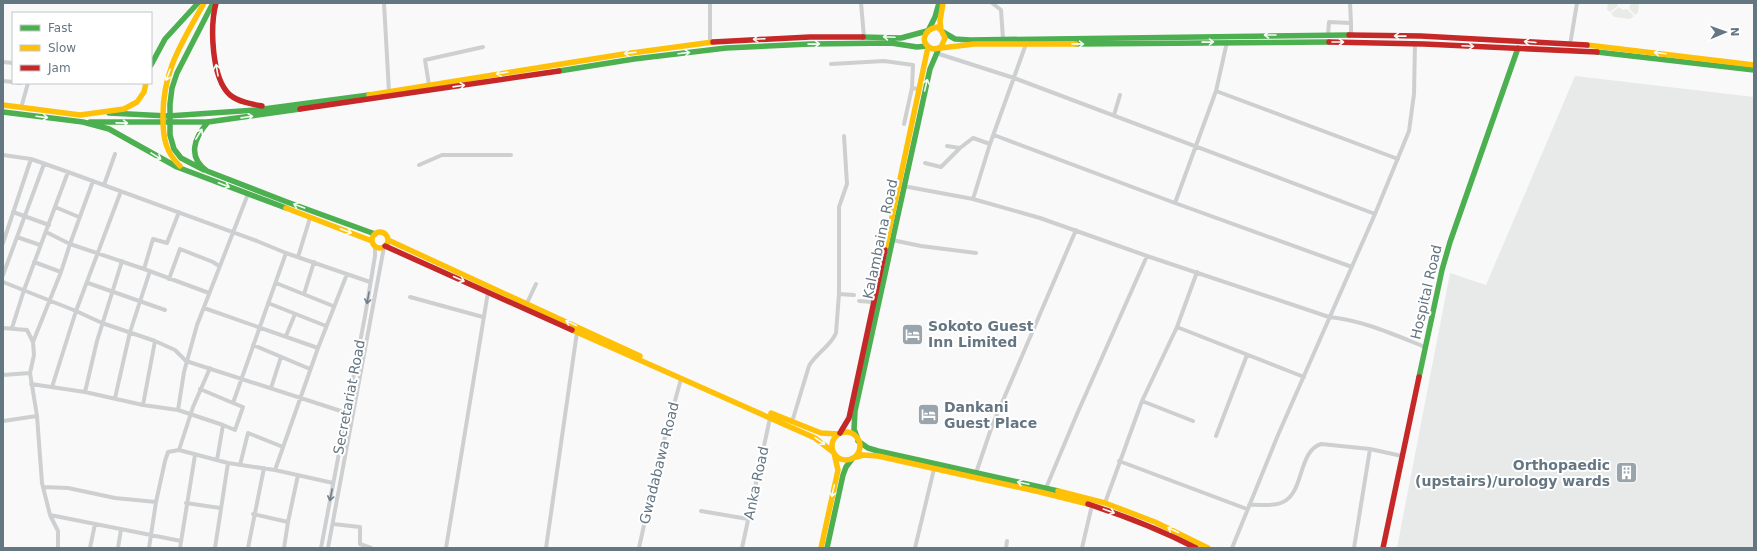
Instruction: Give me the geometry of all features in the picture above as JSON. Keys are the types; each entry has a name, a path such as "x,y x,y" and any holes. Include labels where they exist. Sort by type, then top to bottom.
{"main road":[{"path":"152,63 167,35 198,3"},
{"path":"188,171 179,166 169,156 164,143 163,103 165,86 169,72 204,3"},
{"path":"214,3 177,73 172,88 170,104 170,135 174,149 181,158 208,171 375,234 382,233 386,236 386,244"},
{"path":"214,3 212,29 217,71 222,85 229,93 245,103 264,107 280,107"},
{"path":"939,49 945,38 940,21 943,3"},
{"path":"821,548 838,470 832,444 849,418 928,47 924,40 938,6"},
{"path":"3,105 80,115 113,113 168,116 195,115 280,107 389,92 619,54 710,43 775,39 864,37 901,38 936,28 954,39 1351,35 1518,41 1641,50 1754,65"},
{"path":"3,112 82,122 208,122 531,76 634,59 726,48 810,44 891,43 939,49 965,44 1227,42 1414,43 1600,52 1754,70"},
{"name":"Hospital Road","path":"1383,548 1425,348 1450,240 1518,48"},
{"name":"Kalambaina Road","path":"857,439 854,429 855,411 903,186 930,69 939,49"},
{"path":"80,115 131,106 141,97 146,84"},
{"path":"82,122 108,129 166,162 188,171 310,218 380,248 386,244"},
{"path":"208,122 195,139 194,151 197,161 208,171"},
{"path":"373,244 375,234"},
{"path":"386,244 488,292 815,438 843,460 863,455 878,456 1092,505 1152,527 1196,548"},
{"path":"386,244 527,303 683,375 821,433 839,434 849,432 868,448 878,451 1046,488 1105,503 1155,522 1208,548"},
{"path":"827,548 843,475 846,467 859,450 857,439"}],"street":[{"path":"384,3 389,92"},
{"path":"710,3 710,43"},
{"path":"861,3 864,37"},
{"path":"992,3 1002,10 1003,39"},
{"path":"1350,3 1351,35"},
{"path":"1570,45 1577,3"},
{"path":"1328,35 1329,22 1351,23"},
{"path":"1175,203 1216,91 1227,42"},
{"path":"1232,548 1248,507 1329,317 1375,214 1409,131 1412,120 1414,43"},
{"path":"973,199 990,144 1026,44"},
{"path":"429,85 425,60 483,47"},
{"path":"939,49 1375,214"},
{"path":"831,64 884,61 913,65 912,88 904,124"},
{"path":"21,108 28,84"},
{"path":"912,88 919,89"},
{"path":"1216,91 1398,159"},
{"path":"1114,116 1120,95"},
{"path":"994,135 1352,267"},
{"path":"792,422 809,366 814,358 834,338 836,333 839,294 839,207 847,184 844,136"},
{"path":"925,163 942,167 960,148 973,138 990,144"},
{"path":"947,146 960,148"},
{"path":"104,185 115,154"},
{"path":"3,155 31,159 179,212 286,253 370,282"},
{"path":"419,165 442,155 511,155"},
{"path":"3,243 31,159"},
{"path":"3,274 26,216 44,164"},
{"path":"12,328 40,245 49,226 68,172"},
{"path":"33,342 61,272 79,217 93,181"},
{"path":"903,186 973,199 1040,218 1147,256 1329,317 1343,318 1383,331 1425,348"},
{"path":"52,387 76,311 88,283 121,191"},
{"path":"178,410 186,361 219,266 248,194"},
{"path":"55,207 79,217"},
{"path":"13,212 49,226"},
{"path":"144,269 154,240 167,243 179,212"},
{"path":"298,257 310,218"},
{"path":"976,473 992,426 1076,230"},
{"path":"46,232 70,244 122,261 209,293"},
{"path":"17,237 40,245"},
{"path":"892,240 921,246 976,253"},
{"name":"Secretariat Road","path":"321,548 376,250 373,244"},
{"name":"Secretariat Road","path":"328,548 386,244"},
{"path":"169,279 180,249 213,262 219,266"},
{"path":"233,403 286,253"},
{"path":"1046,488 1147,256"},
{"path":"86,392 102,323 122,261"},
{"path":"34,262 61,272"},
{"path":"304,294 314,262"},
{"path":"115,398 130,332 150,271"},
{"path":"1105,503 1142,401 1177,327 1197,272"},
{"path":"276,470 299,398 333,306 347,274"},
{"path":"3,282 50,300 102,323 155,341 175,350 186,361 347,412"},
{"path":"88,283 165,310"},
{"path":"276,283 333,306"},
{"path":"527,303 536,284"},
{"path":"446,548 488,292"},
{"path":"839,294 854,295"},
{"path":"410,296 483,317"},
{"path":"859,301 873,302"},
{"path":"268,303 326,326"},
{"path":"204,308 318,348"},
{"path":"286,336 295,314"},
{"path":"1177,327 1304,376"},
{"path":"3,328 27,330 33,342 34,355 30,373 37,416 43,487 50,515 58,531 58,548"},
{"path":"546,548 577,332"},
{"path":"143,405 155,341"},
{"path":"253,345 310,368"},
{"path":"1216,436 1247,355"},
{"path":"270,388 281,357"},
{"path":"179,450 200,390 210,368"},
{"path":"3,375 30,373"},
{"name":"Gwadabawa Road","path":"639,548 657,466 681,378"},
{"path":"31,384 86,392 143,405 178,410 235,430 243,407 200,390"},
{"path":"1142,401 1193,421"},
{"path":"3,421 37,416"},
{"name":"Anka Road","path":"742,548 770,418"},
{"path":"217,460 223,425"},
{"path":"240,465 248,433 283,447"},
{"path":"1119,461 1248,507 1278,504 1289,498 1309,453 1315,446 1321,444 1370,449 1402,456"},
{"path":"1354,548 1370,449"},
{"path":"149,548 156,502 168,452 179,450 228,463 276,470 333,483"},
{"path":"180,548 186,503 195,455"},
{"path":"215,548 228,463"},
{"path":"248,548 253,514 264,468"},
{"path":"915,548 934,469"},
{"path":"284,548 298,475"},
{"path":"43,487 68,488 115,498 156,502"},
{"path":"186,503 220,508"},
{"path":"1082,548 1092,505"},
{"path":"701,511 748,519"},
{"path":"253,514 288,522"},
{"path":"50,515 181,541"},
{"path":"90,548 95,524"},
{"path":"333,524 360,527 360,544 371,548"},
{"path":"118,548 121,529"},
{"path":"1006,548 1007,541"}],"shaded area":[{"path":"1608,3 1617,3 1618,6 1610,12 1607,9"},
{"path":"1631,3 1639,3 1638,13 1635,15 1629,8"},
{"path":"1619,7 1623,10 1627,9 1634,16 1630,19 1614,17 1611,13"},
{"path":"1575,76 1754,97 1754,548 1397,548 1450,273 1486,285"}],"traffic: fast":[{"path":"152,63 165,39 198,3"},
{"path":"204,170 181,158 174,149 170,135 170,104 172,88 177,73 213,3"},
{"path":"929,29 935,17 939,3"},
{"path":"863,37 901,38 927,31"},
{"path":"943,32 955,39 970,40 1349,35"},
{"path":"1076,44 1329,42"},
{"path":"559,71 634,59 726,48 810,44 891,43 917,47 927,46"},
{"path":"857,437 854,429 855,411 930,69 939,48"},
{"path":"1419,377 1442,270 1450,242 1518,48"},
{"path":"1597,52 1754,70"},
{"path":"109,113 168,116 256,110 369,95"},
{"path":"90,122 208,122 300,109"},
{"path":"3,112 83,122 109,129 177,167 286,208"},
{"path":"208,122 199,134 195,147 197,160 207,171 375,234"},
{"path":"858,441 868,448 878,451 1058,491"},
{"path":"827,548 843,475 846,467 852,459"}],"traffic: slow":[{"path":"180,166 171,156 166,145 163,126 166,86 175,58 204,3"},
{"path":"941,30 940,21 943,3"},
{"path":"941,47 945,38 941,30 937,27 928,31 924,37 924,41 933,49 974,44 1076,44"},
{"path":"369,95 624,54 713,42"},
{"path":"1587,45 1754,65"},
{"path":"885,250 928,47"},
{"path":"3,105 80,115 124,109 137,102 144,92 146,84"},
{"path":"286,208 372,241"},
{"path":"380,232 387,237 388,240 383,247 380,248 373,243 372,240 377,233 380,232"},
{"path":"388,240 640,356"},
{"path":"572,330 815,438 833,452"},
{"path":"771,413 821,433 838,434"},
{"path":"846,432 856,436 860,446 856,456 846,460 836,456 832,446 836,436 846,432"},
{"path":"821,548 838,470 834,453"},
{"path":"853,458 863,455 878,456 1088,504"},
{"path":"1058,491 1105,503 1155,522 1208,548"}],"traffic: jam":[{"path":"216,3 213,38 219,77 230,95 245,102 262,106"},
{"path":"1349,35 1421,36 1587,45"},
{"path":"713,42 810,37 863,37"},
{"path":"1329,42 1424,44 1597,52"},
{"path":"300,109 559,71"},
{"path":"385,246 572,330"},
{"path":"840,433 849,418 885,250"},
{"path":"1383,548 1419,377"},
{"path":"1088,504 1116,513 1170,535 1196,548"}],"place":[{"name":"Sokoto Guest Inn Limited","path":"912,334"},
{"name":"Dankani Guest Place","path":"929,415"},
{"name":"Orthopaedic (upstairs)/urology wards","path":"1626,473"}]}
